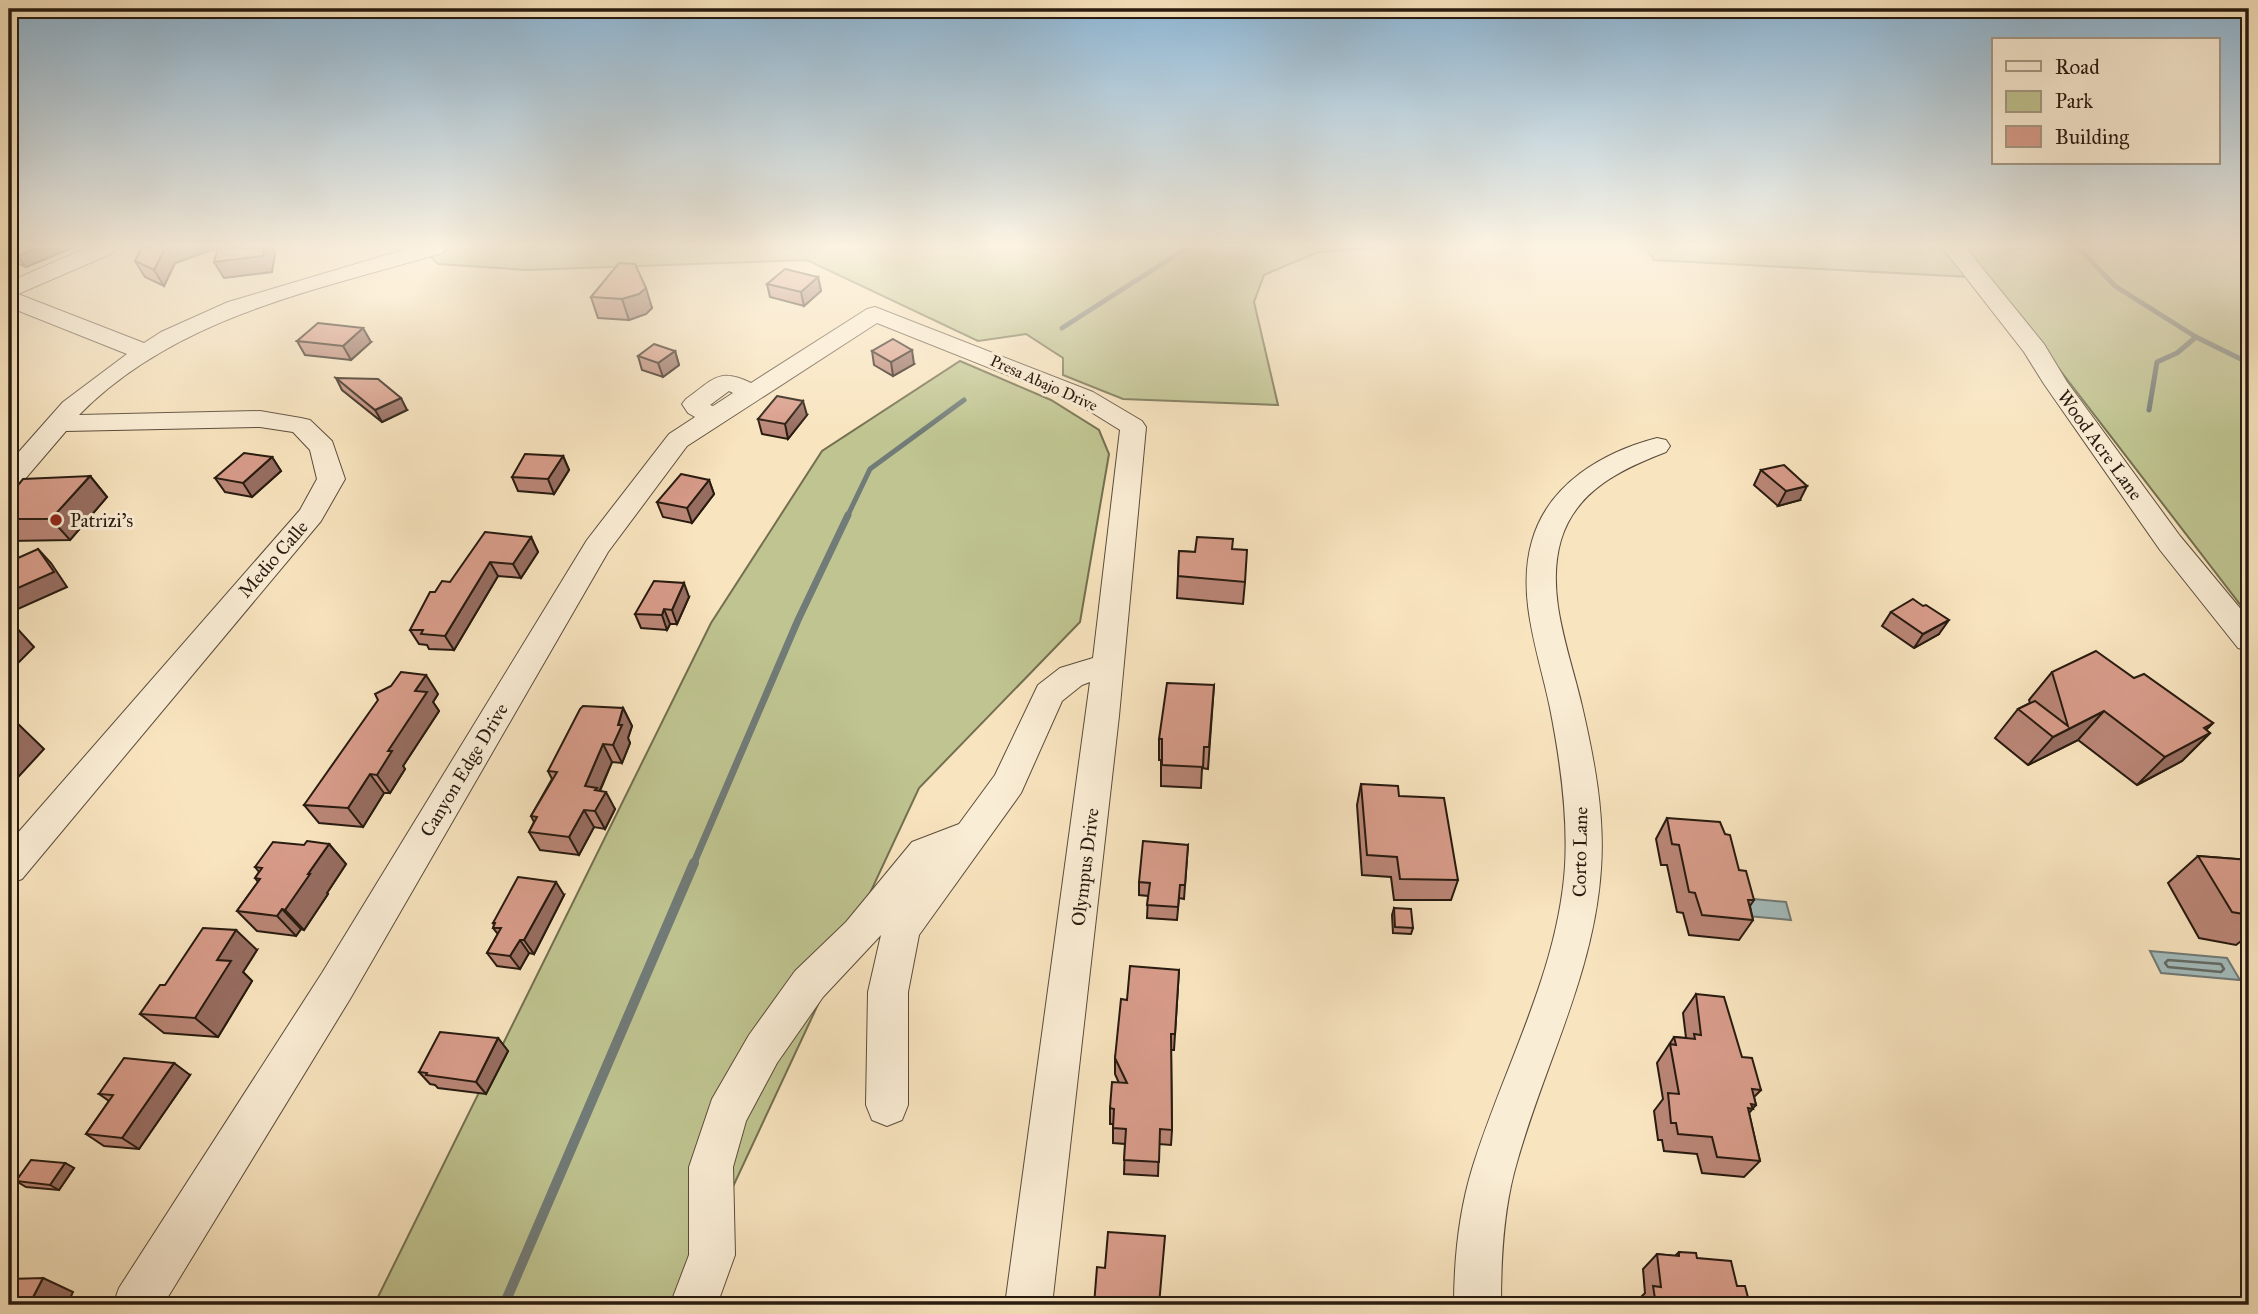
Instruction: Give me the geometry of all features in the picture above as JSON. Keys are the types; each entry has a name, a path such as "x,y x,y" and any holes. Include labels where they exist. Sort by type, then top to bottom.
{"street":[{"path":"35,309 145,352"},
{"path":"9,480 57,423 93,389 145,352 179,332 231,309"},
{"name":"Wood Acre Lane","path":"2003,309 2035,349 2056,384 2170,543 2249,640"},
{"name":"Canyon Edge Drive","path":"135,1305 336,986 597,547 678,440 875,314"},
{"name":"Presa Abajo Drive","path":"875,314 1084,397 1133,427"},
{"name":"Medio Calle","path":"9,868 311,515 331,479 323,447 301,426 260,418 57,423"},
{"name":"Olympus Drive","path":"1029,1305 1109,665 1133,427"},
{"name":"Corto Lane","path":"1477,1305 1482,1227 1492,1176 1567,961 1579,905 1584,862 1580,778 1541,596 1540,570 1545,541 1559,512 1579,488 1609,466 1657,446"},
{"path":"887,1105 888,987 893,951 903,927 1009,783 1049,694 1071,676 1109,665"},
{"path":"694,1305 712,1255 711,1167 727,1114 763,1049 809,984 859,934 925,853 972,834"}],"green space":[{"path":"911,309 1256,309 1278,405 1123,399 1063,375 1063,358 1026,334 978,341"},
{"path":"2013,309 2249,309 2249,616"},
{"path":"960,361 1051,400 1099,430 1109,454 1080,622 919,788 681,1298 672,1305 374,1305 711,623 822,451"}],"water":[{"path":"1743,898 1786,902 1791,920 1748,916"},
{"path":"2150,951 2227,958 2240,980 2161,973"}],"building":[{"path":"318,323 363,328 343,346 297,341"},
{"path":"893,339 912,350 891,362 872,351"},
{"path":"654,344 675,351 658,363 638,356"},
{"path":"336,378 378,379 401,398 375,410"},
{"path":"777,396 803,401 785,424 758,419"},
{"path":"244,453 272,457 243,483 215,478"},
{"path":"525,454 563,456 548,479 512,477"},
{"path":"1784,465 1807,486 1786,491 1761,470"},
{"path":"681,474 709,480 687,508 657,502"},
{"path":"90,476 51,519 9,519 9,496 23,479"},
{"path":"485,532 531,537 513,564 490,562 445,636 421,634 423,630 410,630 430,592 435,592 442,581 450,582"},
{"path":"1197,537 1233,539 1232,549 1247,550 1245,582 1178,576 1179,551 1195,552"},
{"path":"38,549 54,572 9,592 9,562"},
{"path":"654,581 684,583 672,610 664,609 662,615 635,614"},
{"path":"1913,599 1949,620 1923,634 1891,612"},
{"path":"2096,651 2134,678 2144,674 2213,723 2204,728 2210,733 2165,757 2104,711 2053,737 2018,709 2035,701 2068,726 2052,672"},
{"path":"401,672 426,675 415,691 427,692 388,751 392,751 377,775 370,774 348,808 304,805 378,700 375,694 391,686"},
{"path":"1167,683 1214,685 1209,747 1204,747 1203,767 1162,765 1162,739 1159,739"},
{"path":"583,706 623,708 618,725 622,725 613,745 603,744 585,786 606,792 595,811 584,810 569,837 529,832 537,817 531,816 557,772 548,771"},
{"path":"1361,784 1398,786 1399,796 1444,798 1458,880 1400,879 1397,857 1367,855"},
{"path":"1667,818 1720,822 1725,834 1730,835 1739,870 1746,871 1754,900 1748,900 1753,920 1702,915 1695,893 1689,892 1679,845 1672,844"},
{"path":"307,841 329,844 285,910 282,909 277,916 237,911 260,879 255,878 262,868 255,867 273,842 304,845"},
{"path":"1143,841 1188,845 1185,885 1180,885 1178,907 1147,905 1150,883 1139,882"},
{"path":"2198,856 2249,860 2249,915 2232,912"},
{"path":"518,877 556,882 524,940 520,940 510,956 487,953 501,928 493,928 493,923"},
{"path":"1394,908 1411,909 1413,928 1395,927"},
{"path":"203,928 236,930 217,960 231,961 195,1018 140,1014 160,985 165,985"},
{"path":"1130,966 1179,970 1175,1034 1171,1034 1172,1130 1160,1129 1159,1162 1124,1160 1126,1129 1113,1128 1114,1109 1110,1108 1112,1082 1127,1083 1115,1058 1121,999 1127,1000"},
{"path":"1696,994 1724,997 1742,1057 1752,1058 1761,1090 1752,1089 1756,1105 1751,1104 1753,1109 1748,1108 1760,1161 1717,1157 1712,1137 1678,1134 1676,1123 1671,1123 1668,1093 1679,1094 1670,1044 1676,1045 1674,1037 1695,1039 1694,1034 1701,1035"},
{"path":"440,1032 498,1038 476,1082 419,1072"},
{"path":"124,1058 174,1063 122,1138 86,1134 113,1095 99,1094"},
{"path":"31,1160 65,1163 50,1185 16,1181"},
{"path":"1108,1232 1165,1236 1159,1305 1094,1305 1097,1267 1105,1268"},
{"path":"1679,1252 1696,1253 1697,1258 1731,1261 1737,1286 1745,1286 1750,1305 1656,1305 1653,1286 1661,1287 1657,1254 1679,1256"},
{"path":"43,1278 29,1305 9,1305 9,1279"}],"waterway":[{"path":"1062,328 1091,309"},
{"path":"2152,309 2196,337"},
{"path":"2149,410 2157,362 2177,353 2196,337"},
{"path":"2196,337 2249,363"},
{"path":"847,517 870,469 964,400"},
{"path":"693,865 798,620 848,515"},
{"path":"504,1305 694,863"}],"place":[{"name":"Patrizi's","path":"56,520"}]}
